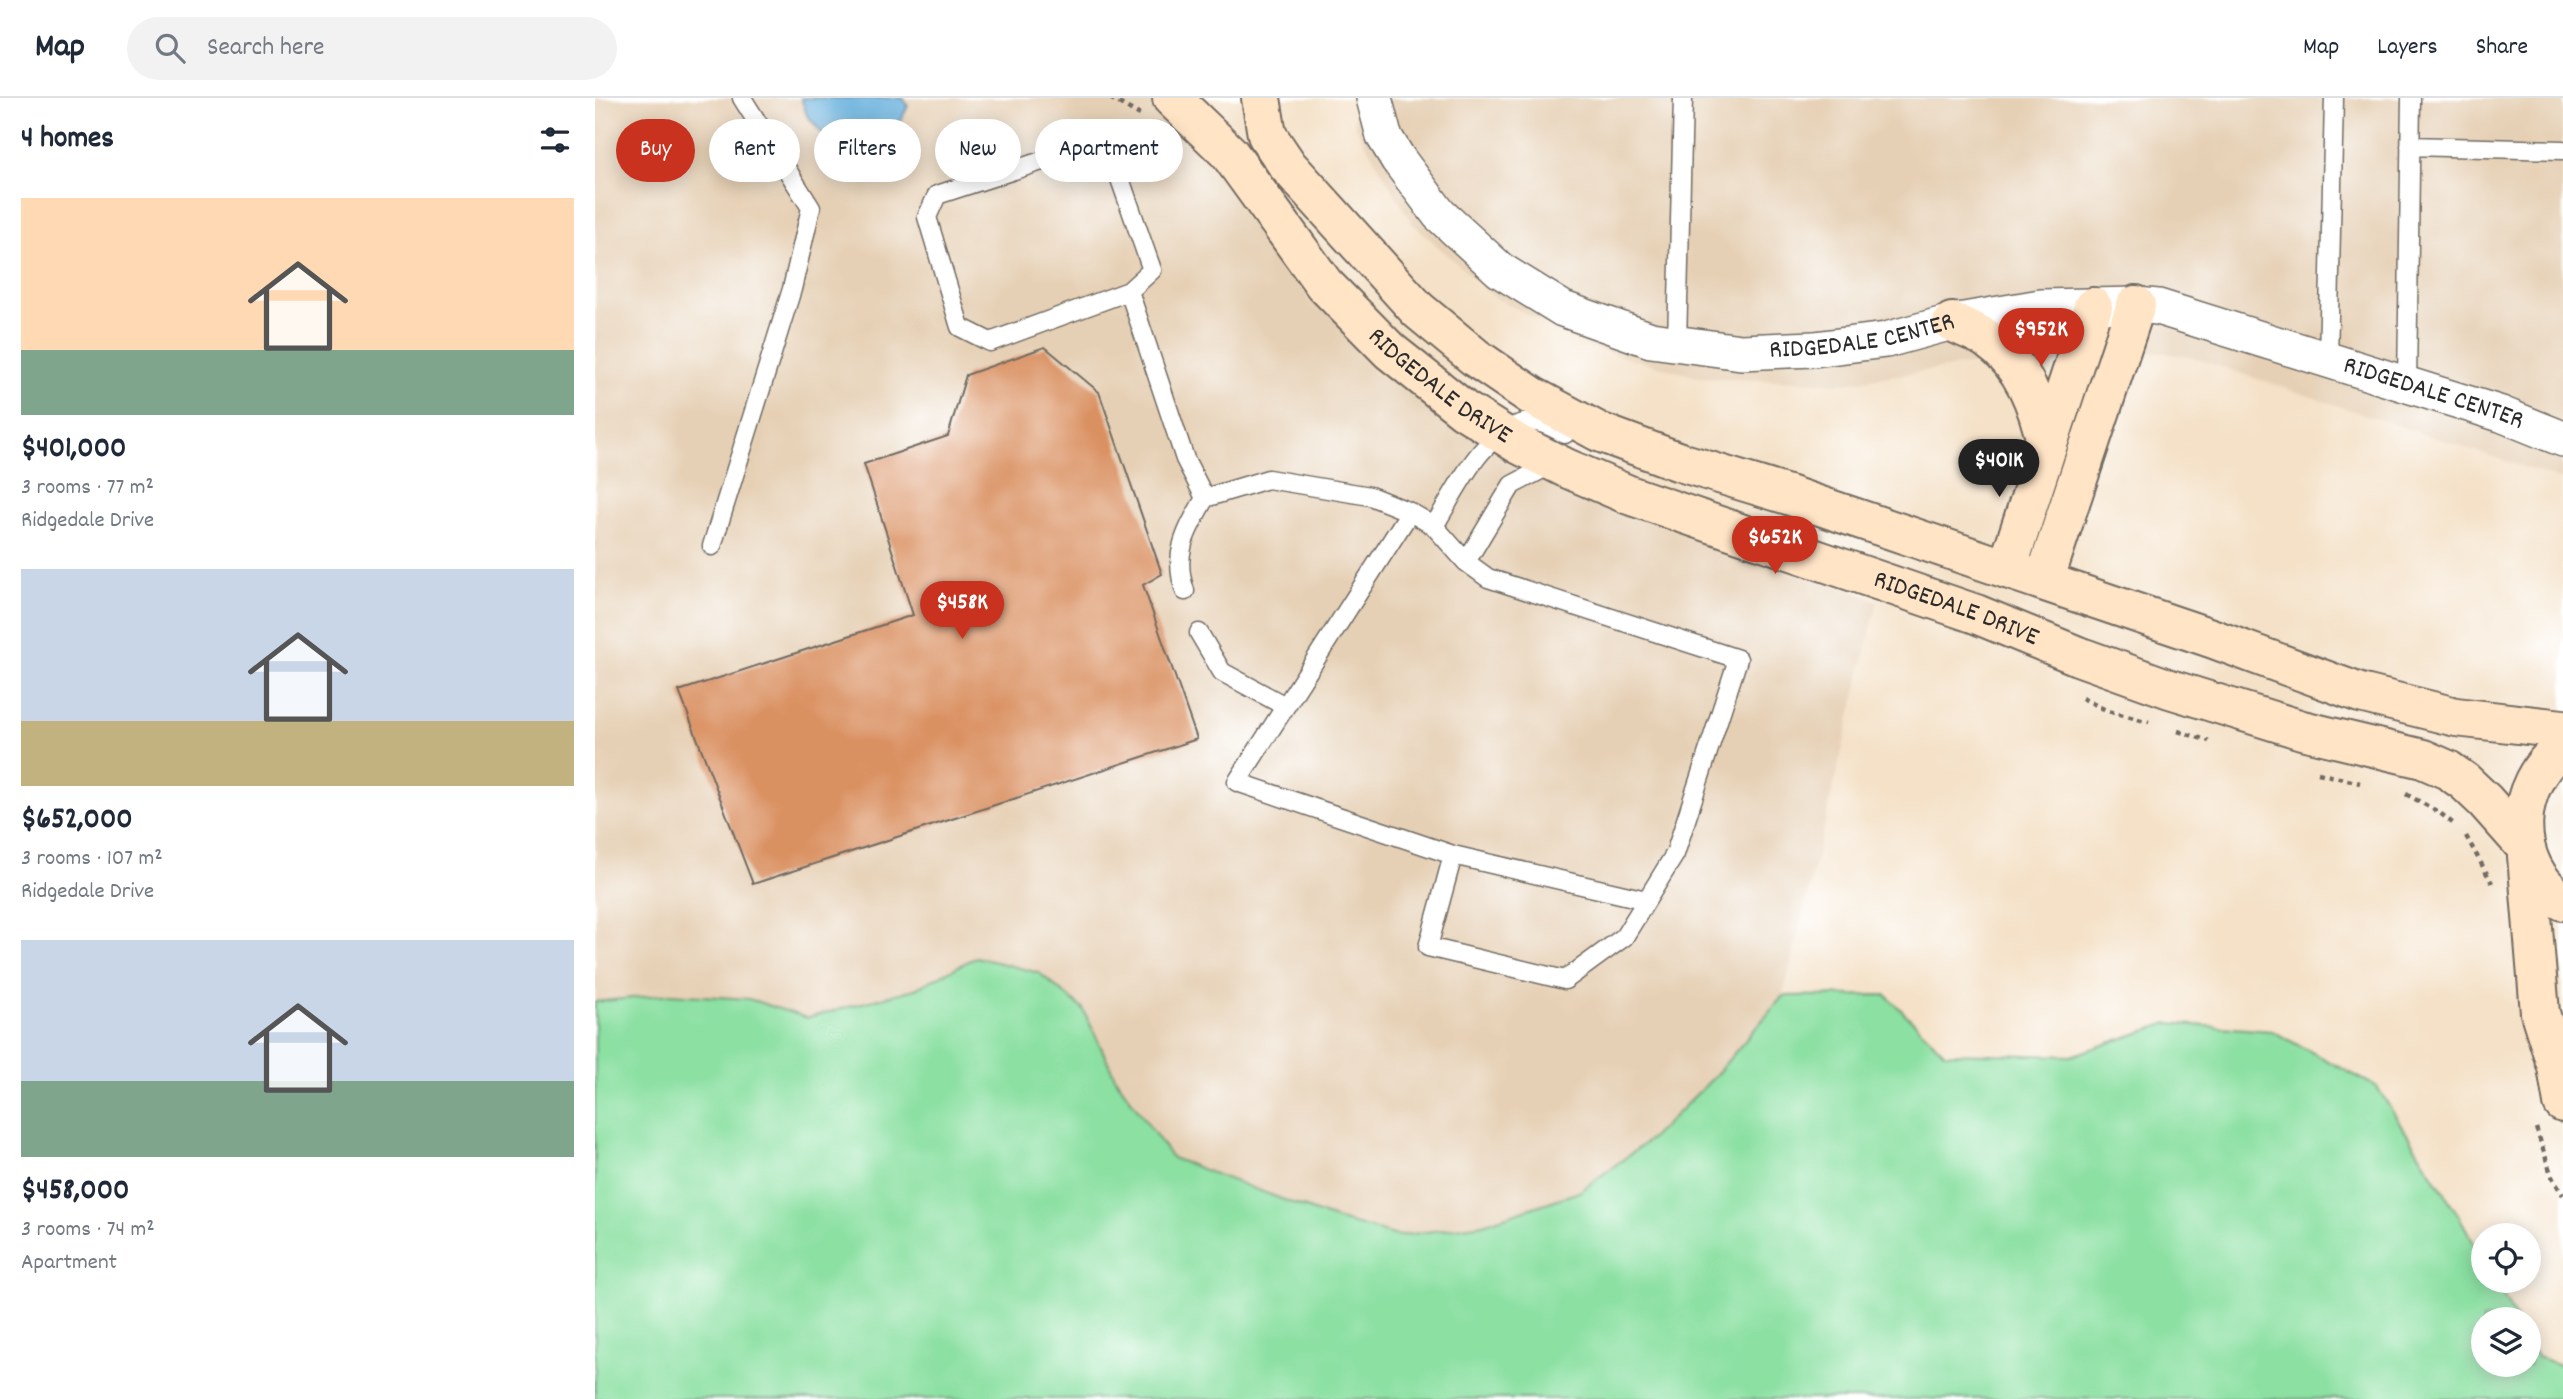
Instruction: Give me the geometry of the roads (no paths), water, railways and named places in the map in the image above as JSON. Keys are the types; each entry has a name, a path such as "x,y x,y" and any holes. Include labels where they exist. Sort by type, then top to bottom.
{"street":[{"name":"RIDGEDALE DRIVE","path":"1172,98 1229,153 1324,284 1352,313 1390,351 1464,410 1501,433 1555,463 1629,495 1976,614 2078,656 2170,689 2302,730 2423,759 2448,770 2485,801 2526,851 2540,880 2563,901"},
{"name":"RIDGEDALE DRIVE","path":"1261,98 1267,135 1288,166 1418,310 1476,358 1532,396 1599,432 1680,462 2211,638 2360,693 2456,717 2563,729"},
{"name":"RIDGEDALE CENTER","path":"1374,98 1384,136 1398,159 1440,214 1500,270 1563,309 1651,340 1741,352 1814,349 1886,340 1952,322 2041,307 2158,307 2501,414 2563,439"},
{"path":"2044,582 2136,305"},
{"path":"2007,569 2093,307"},
{"path":"1952,322 1987,339 2026,382 2041,417 2047,447"},
{"path":"2561,1073 2540,1013 2522,822 2525,797 2535,775 2551,756 2563,747"}],"lane":[{"path":"712,546 792,289 811,208 742,98"},
{"path":"1677,344 1683,98"},
{"path":"2328,359 2334,98"},
{"path":"2407,385 2411,98"},
{"path":"1088,146 1112,156 1153,270 1129,291 989,342 960,327 926,217 937,195 1088,146"},
{"path":"2410,146 2563,150"},
{"path":"1129,291 1185,458 1205,498"},
{"path":"1434,526 1480,452 1501,433 1530,422 1547,425 1595,449"},
{"path":"1466,562 1512,485 1555,463"},
{"path":"1185,591 1178,572 1184,536 1205,498 1268,479 1370,496 1410,512 1434,526 1466,562 1488,578 1738,659 1675,855 1624,937 1565,980 1428,947 1453,855"},
{"path":"1672,479 1762,487"},
{"path":"1410,512 1237,782 1453,855 1646,900"},
{"path":"1199,633 1222,672 1285,706"}],"water":[{"path":"801,98 903,98 908,106 902,119 814,119 814,124 807,115"}]}
